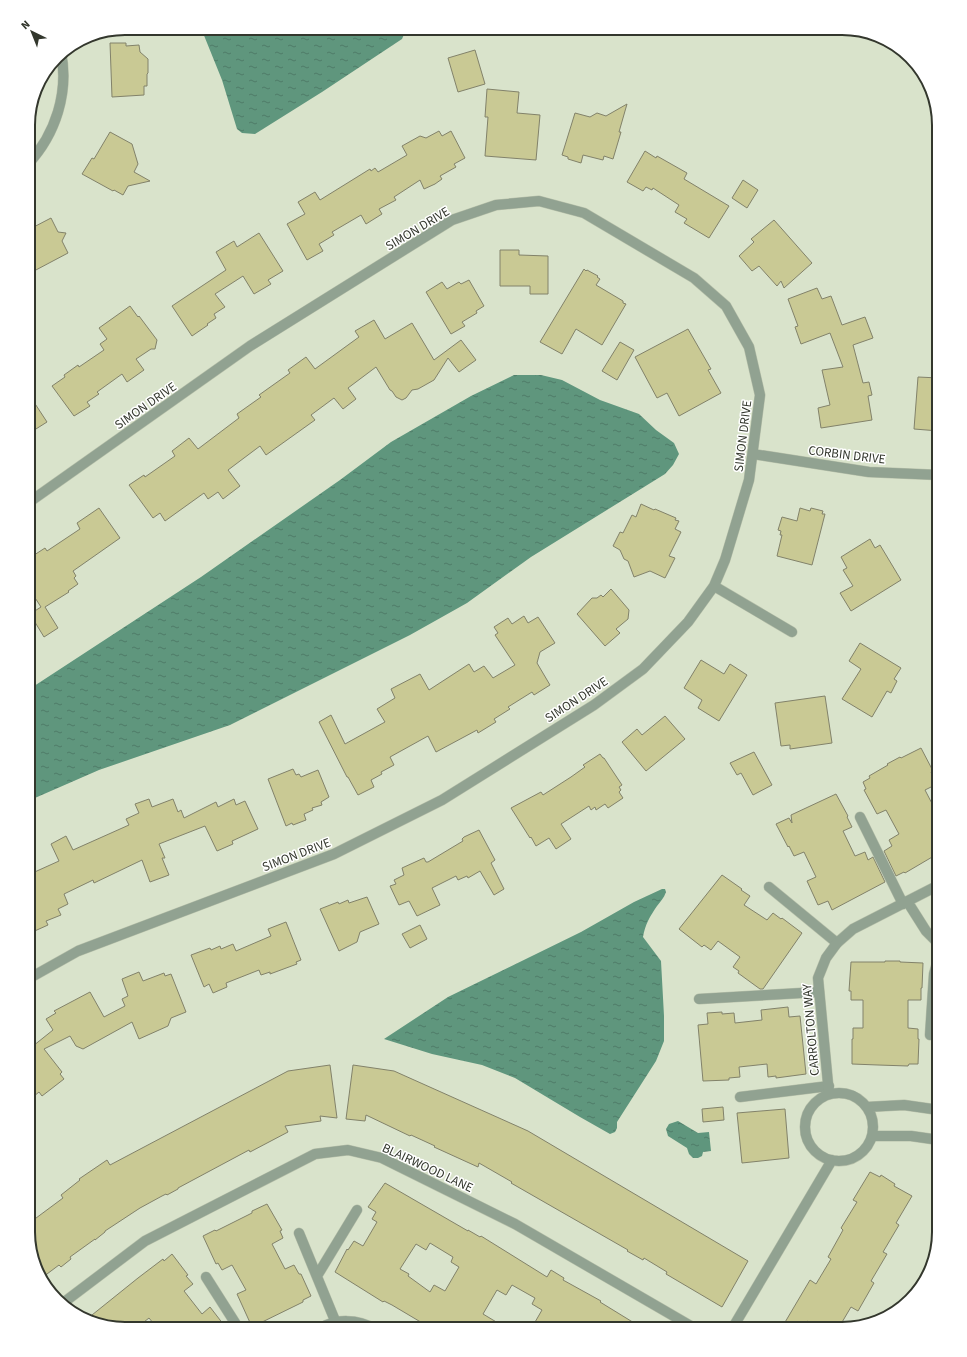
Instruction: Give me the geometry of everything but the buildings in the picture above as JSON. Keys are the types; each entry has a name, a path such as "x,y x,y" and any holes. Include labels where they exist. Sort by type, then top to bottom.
{"street":[{"path":"35,156 39,152 54,124 60,107 64,84 63,60"},
{"name":"SIMON DRIVE","path":"35,498 250,346 452,220 496,205 538,201 584,213 694,278 726,306 749,347 760,395 749,480 725,560 714,586 688,622 643,669 594,705 442,800 334,854 78,951 35,975"},
{"name":"CORBIN DRIVE","path":"753,454 869,472 932,475"},
{"path":"714,586 792,632"},
{"path":"860,817 905,902 932,937"},
{"path":"769,887 837,943"},
{"name":"CARROLTON WAY","path":"829,1090 818,978 826,958 837,943 853,929 932,888"},
{"path":"699,999 819,992"},
{"path":"930,1035 932,1004"},
{"path":"740,1097 829,1090 850,1095 859,1099 867,1107 871,1116 873,1126 872,1136 868,1145 852,1158 832,1160 822,1156 813,1149 808,1139 805,1129 807,1117 812,1107 829,1090"},
{"path":"867,1107 904,1105 932,1109"},
{"path":"872,1136 911,1136 932,1139"},
{"name":"BLAIRWOOD LANE","path":"67,1300 146,1241 315,1154 348,1150 382,1158 515,1224 684,1322"},
{"path":"736,1322 832,1160"},
{"path":"317,1276 356,1210"},
{"path":"299,1233 336,1322"},
{"path":"206,1277 235,1322"},
{"path":"340,1322 348,1320 358,1322"}],"water":[{"path":"204,35 404,35 402,39 255,134 242,133 237,129 222,80"},
{"path":"514,375 541,375 562,380 600,400 639,414 656,430 674,443 679,454 673,465 665,474 531,557 467,603 410,635 230,725 99,770 35,798 35,685 201,577 340,480 391,442 471,396"},
{"path":"665,889 666,892 650,917 643,937 661,961 664,1041 656,1061 617,1122 615,1132 610,1134 515,1078 482,1065 432,1054 384,1039 448,997 581,932 634,902"},
{"path":"678,1121 698,1133 709,1132 711,1151 703,1152 702,1156 693,1158 689,1154 687,1148 668,1136 666,1129 669,1124"}]}
